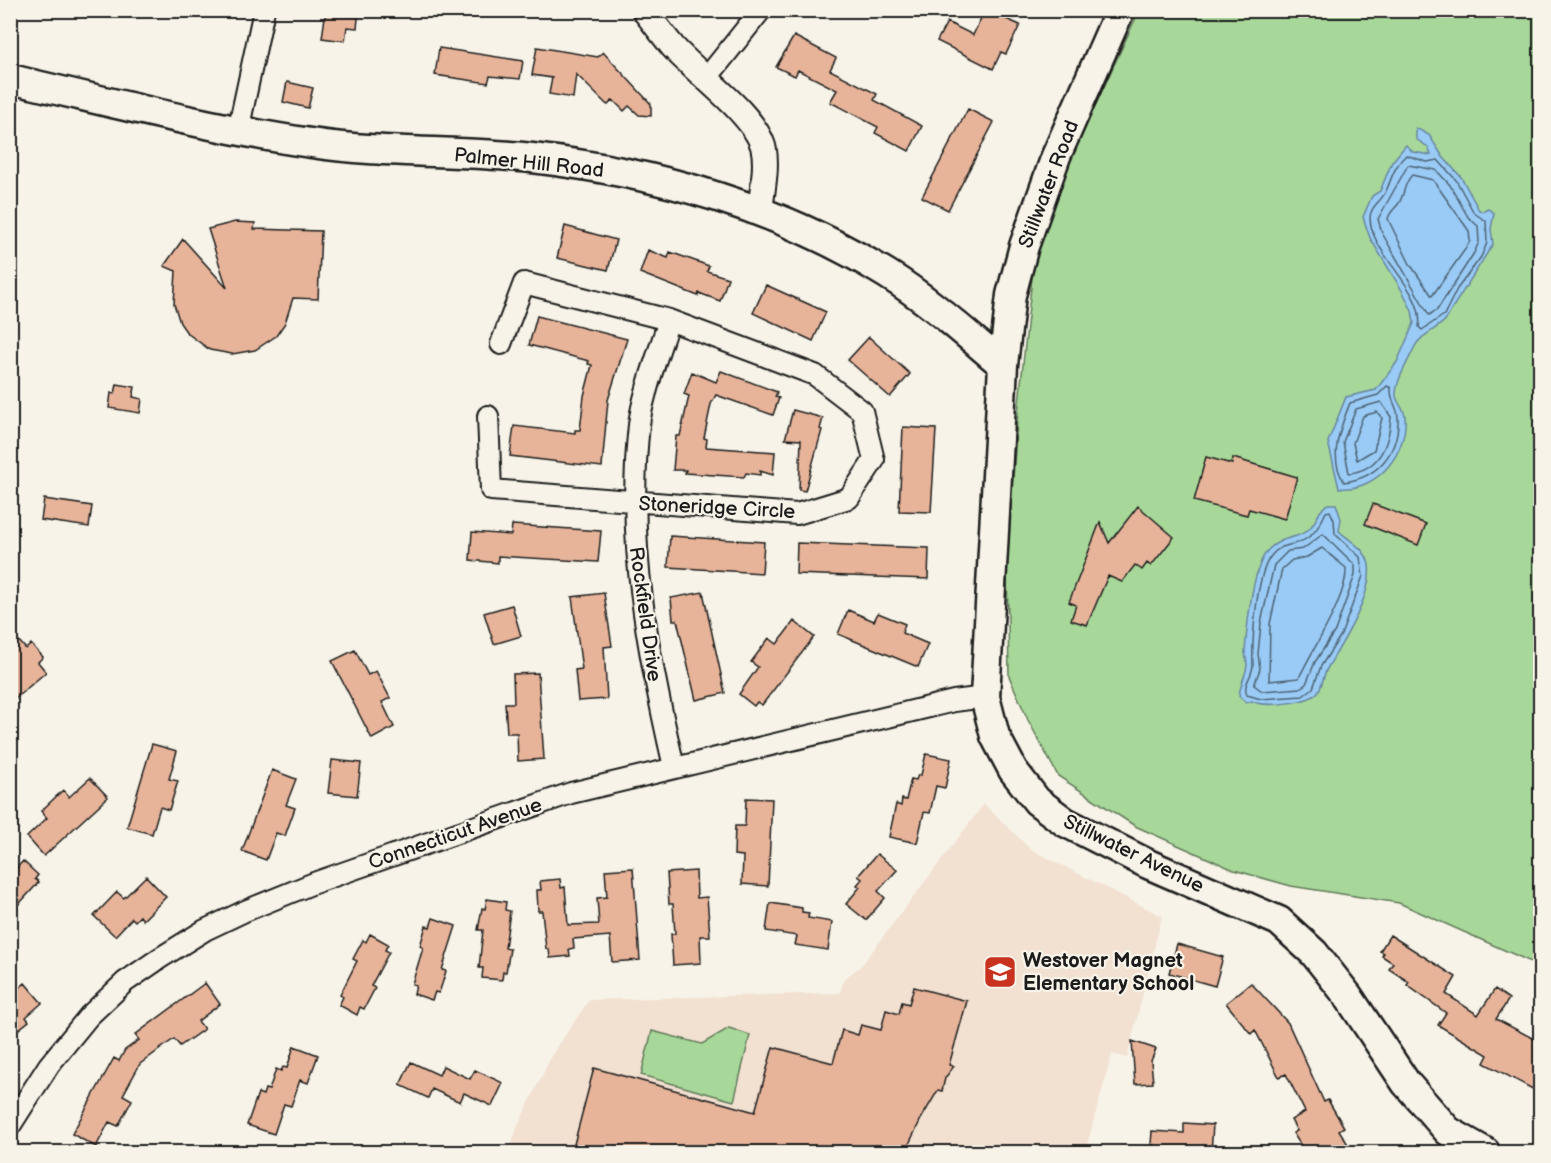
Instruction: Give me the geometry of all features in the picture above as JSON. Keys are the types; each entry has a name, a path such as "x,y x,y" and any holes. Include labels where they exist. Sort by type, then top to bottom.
{"main road":[{"name":"Stillwater Road","path":"1003,365 1011,295 1024,246 1056,156 1120,10"},
{"name":"Palmer Hill Road","path":"10,79 238,131 314,144 532,158 597,168 681,187 791,222 888,275 940,312 1003,365"},
{"name":"Stillwater Avenue","path":"1003,365 999,473 985,697 995,736 1013,770 1038,801 1065,822 1148,864 1280,921 1314,953 1348,996 1446,1142 1485,1152"}],"street":[{"path":"238,131 264,10"},
{"path":"645,10 674,47 738,110 757,134 763,147 760,211"},
{"path":"706,79 761,10"},
{"name":"Stoneridge Circle","path":"488,416 491,490 797,514 849,498 874,460 862,411 815,375 669,320 524,283 501,344"},
{"name":"Rockfield Drive","path":"669,320 639,423 635,503 636,558 641,606 674,767"},
{"name":"Connecticut Avenue","path":"10,1125 49,1065 89,1016 125,982 205,930 312,884 572,793 954,701 985,697"}],"shaded area":[{"name":"Westover Magnet Elementary School","path":"984,804 1030,849 1162,916 1127,1058 1112,1054 1085,1152 509,1152 517,1128 552,1055 589,1000 840,993 844,979 861,966"}],"green space":[{"path":"1139,11 1540,11 1540,966 1399,903 1291,886 1234,870 1135,826 1058,776 1028,720 1009,676 1007,564 1017,422 1033,268 1046,212"},
{"path":"729,1028 750,1035 734,1101 641,1075 652,1031 702,1044"}],"water":[{"path":"1416,128 1429,135 1443,157 1461,177 1479,210 1483,212 1488,209 1494,213 1491,229 1493,244 1448,316 1422,337 1403,371 1396,395 1405,416 1405,430 1396,456 1388,467 1366,484 1353,488 1339,488 1328,442 1346,397 1376,390 1397,362 1414,323 1412,311 1403,292 1370,238 1363,217 1372,196 1380,191 1392,162 1406,145 1413,152 1431,155 1428,147 1416,139"},
{"path":"1328,504 1336,504 1341,519 1339,531 1360,548 1368,561 1368,586 1357,616 1326,670 1321,687 1312,697 1285,703 1265,704 1252,701 1246,703 1239,696 1247,665 1245,651 1247,628 1258,568 1269,549 1280,541 1304,533"}],"building":[{"path":"326,10 359,10 357,28 347,27 345,41 322,38"},
{"path":"985,10 1020,25 1006,54 1001,52 993,69 937,41 947,22 973,35"},
{"path":"794,36 836,58 830,70 877,94 874,100 922,126 909,151 875,133 878,127 830,102 837,90 798,70 795,76 776,67"},
{"path":"537,47 598,57 603,52 651,104 651,116 639,115 629,106 624,111 613,100 608,105 606,104 576,74 573,98 549,94 552,78 532,75"},
{"path":"439,48 523,61 520,79 490,76 488,83 435,75"},
{"path":"287,82 313,88 308,108 283,102"},
{"path":"968,109 994,122 948,210 922,197"},
{"path":"235,222 255,223 254,229 321,231 318,299 293,298 285,323 276,336 255,350 232,354 210,350 187,333 180,323 174,304 176,271 164,266 183,239 227,288 208,229"},
{"path":"565,226 616,240 608,270 557,258"},
{"path":"648,250 668,258 670,252 709,266 707,271 728,278 720,301 699,293 698,296 640,273"},
{"path":"766,285 826,312 813,341 753,313"},
{"path":"537,316 627,339 608,400 602,467 510,456 514,426 575,433 575,430 580,430 584,396 592,365 588,364 589,361 529,345"},
{"path":"869,337 910,374 890,397 848,360"},
{"path":"721,371 777,392 775,397 779,398 773,415 716,395 711,404 704,438 707,439 706,447 775,452 773,475 760,471 760,475 746,473 744,477 685,473 686,470 673,470 676,436 680,436 689,396 684,394 692,372 716,382"},
{"path":"117,384 135,387 133,397 142,399 140,413 109,408 111,393 115,394"},
{"path":"793,410 823,418 820,429 822,430 805,491 799,490 801,440 785,439"},
{"path":"903,427 936,429 931,512 899,511"},
{"path":"1206,457 1232,464 1233,458 1297,477 1285,519 1249,509 1247,515 1194,501"},
{"path":"44,499 92,506 89,527 41,520"},
{"path":"1373,504 1426,524 1418,545 1365,524"},
{"path":"1138,506 1174,537 1151,566 1147,563 1142,570 1135,565 1122,582 1108,576 1087,625 1071,620 1076,605 1069,602 1100,522 1109,543"},
{"path":"512,525 601,531 598,562 498,556 498,563 470,560 472,532 511,535"},
{"path":"670,536 764,542 762,573 668,567"},
{"path":"797,543 929,548 928,579 796,574"},
{"path":"703,592 725,693 696,700 677,620 673,620 671,598"},
{"path":"604,593 612,646 604,647 607,699 578,701 575,670 582,669 572,597"},
{"path":"512,605 521,636 494,644 484,613"},
{"path":"848,610 874,621 878,613 905,624 902,633 928,644 918,667 838,634"},
{"path":"794,621 814,637 762,705 757,702 754,706 739,694 758,667 751,662 769,638 777,644"},
{"path":"10,631 26,649 31,644 43,657 38,662 46,672 10,703"},
{"path":"355,650 368,675 376,671 390,698 382,702 394,727 372,739 332,661"},
{"path":"538,673 544,759 518,761 517,733 507,733 505,703 514,703 513,674"},
{"path":"152,744 177,751 169,779 178,781 169,810 160,807 152,834 127,827"},
{"path":"926,754 951,759 945,788 936,786 930,813 924,812 917,843 889,837 896,804 901,806 902,799 906,800 911,779 916,780 918,775 921,775"},
{"path":"332,760 361,763 357,796 328,793"},
{"path":"272,770 296,779 286,805 295,808 285,836 276,833 266,860 242,851"},
{"path":"90,778 108,797 44,856 27,837 47,818 41,811 63,790 69,797"},
{"path":"746,798 772,799 768,886 742,884 743,856 734,855 735,826 745,826"},
{"path":"877,854 897,870 878,891 885,898 866,920 846,904 860,887 857,885 862,879 858,876"},
{"path":"23,861 38,875 35,879 39,882 19,904 10,897 10,875"},
{"path":"633,868 640,960 612,962 610,936 573,939 574,948 569,949 570,956 550,958 549,949 546,949 542,911 538,911 537,890 541,890 540,881 560,879 561,888 565,887 568,925 599,924 597,898 607,897 605,870"},
{"path":"696,871 697,898 707,897 710,936 700,936 701,963 673,965 671,934 675,934 673,904 669,904 667,873"},
{"path":"146,876 166,897 143,920 140,916 135,921 132,918 115,936 94,916 117,892 124,898"},
{"path":"487,899 506,902 505,910 510,911 505,948 510,949 506,972 503,972 502,980 482,978 483,968 479,968 483,930 478,930 482,908 485,909"},
{"path":"770,903 802,908 802,912 809,913 808,918 832,922 828,950 795,945 797,936 766,931"},
{"path":"433,918 456,926 442,970 446,971 442,984 439,993 435,992 432,1000 414,994 416,985 412,984 423,948 420,946 426,926 430,927"},
{"path":"370,934 388,944 385,950 389,952 371,986 375,988 364,1009 360,1007 357,1015 339,1005 343,997 340,995 357,961 353,959 363,940 366,942"},
{"path":"1390,935 1456,977 1446,994 1478,1015 1495,989 1509,999 1496,1019 1540,1042 1540,1093 1484,1063 1488,1055 1438,1025 1446,1013 1407,985 1409,982 1389,969 1393,963 1382,956 1384,953 1380,951"},
{"path":"1177,944 1223,957 1215,986 1169,973"},
{"path":"25,983 42,1003 26,1017 29,1021 10,1036 10,996"},
{"path":"205,983 220,1004 198,1021 204,1029 180,1046 174,1039 140,1064 123,1095 132,1100 118,1126 109,1122 96,1147 72,1134 114,1058 119,1061 125,1050 139,1040 135,1035"},
{"path":"1251,983 1288,1023 1324,1102 1328,1100 1344,1127 1339,1130 1349,1146 1338,1152 1305,1152 1293,1133 1297,1131 1291,1120 1305,1112 1286,1074 1279,1077 1255,1030 1251,1034 1226,1003"},
{"path":"914,987 967,1001 949,1065 954,1066 945,1078 942,1091 938,1090 921,1119 905,1152 572,1152 594,1068 755,1112 773,1047 833,1063 842,1030 858,1035 861,1025 881,1030 886,1010 899,1014 902,1002 909,1004"},
{"path":"1132,1041 1156,1049 1151,1061 1153,1083 1135,1084"},
{"path":"294,1046 318,1055 308,1083 300,1080 291,1106 284,1104 274,1134 247,1125 258,1093 263,1095 265,1089 269,1090 276,1069 281,1071 283,1067 287,1068"},
{"path":"411,1062 439,1075 443,1066 470,1079 475,1070 503,1083 492,1106 464,1093 460,1102 432,1089 428,1098 400,1085"},
{"path":"1184,1123 1213,1125 1211,1152 1154,1152 1154,1145 1151,1145 1152,1131 1184,1133"}],"place":[{"name":"Westover Magnet Elementary School","path":"1000,972"}]}
